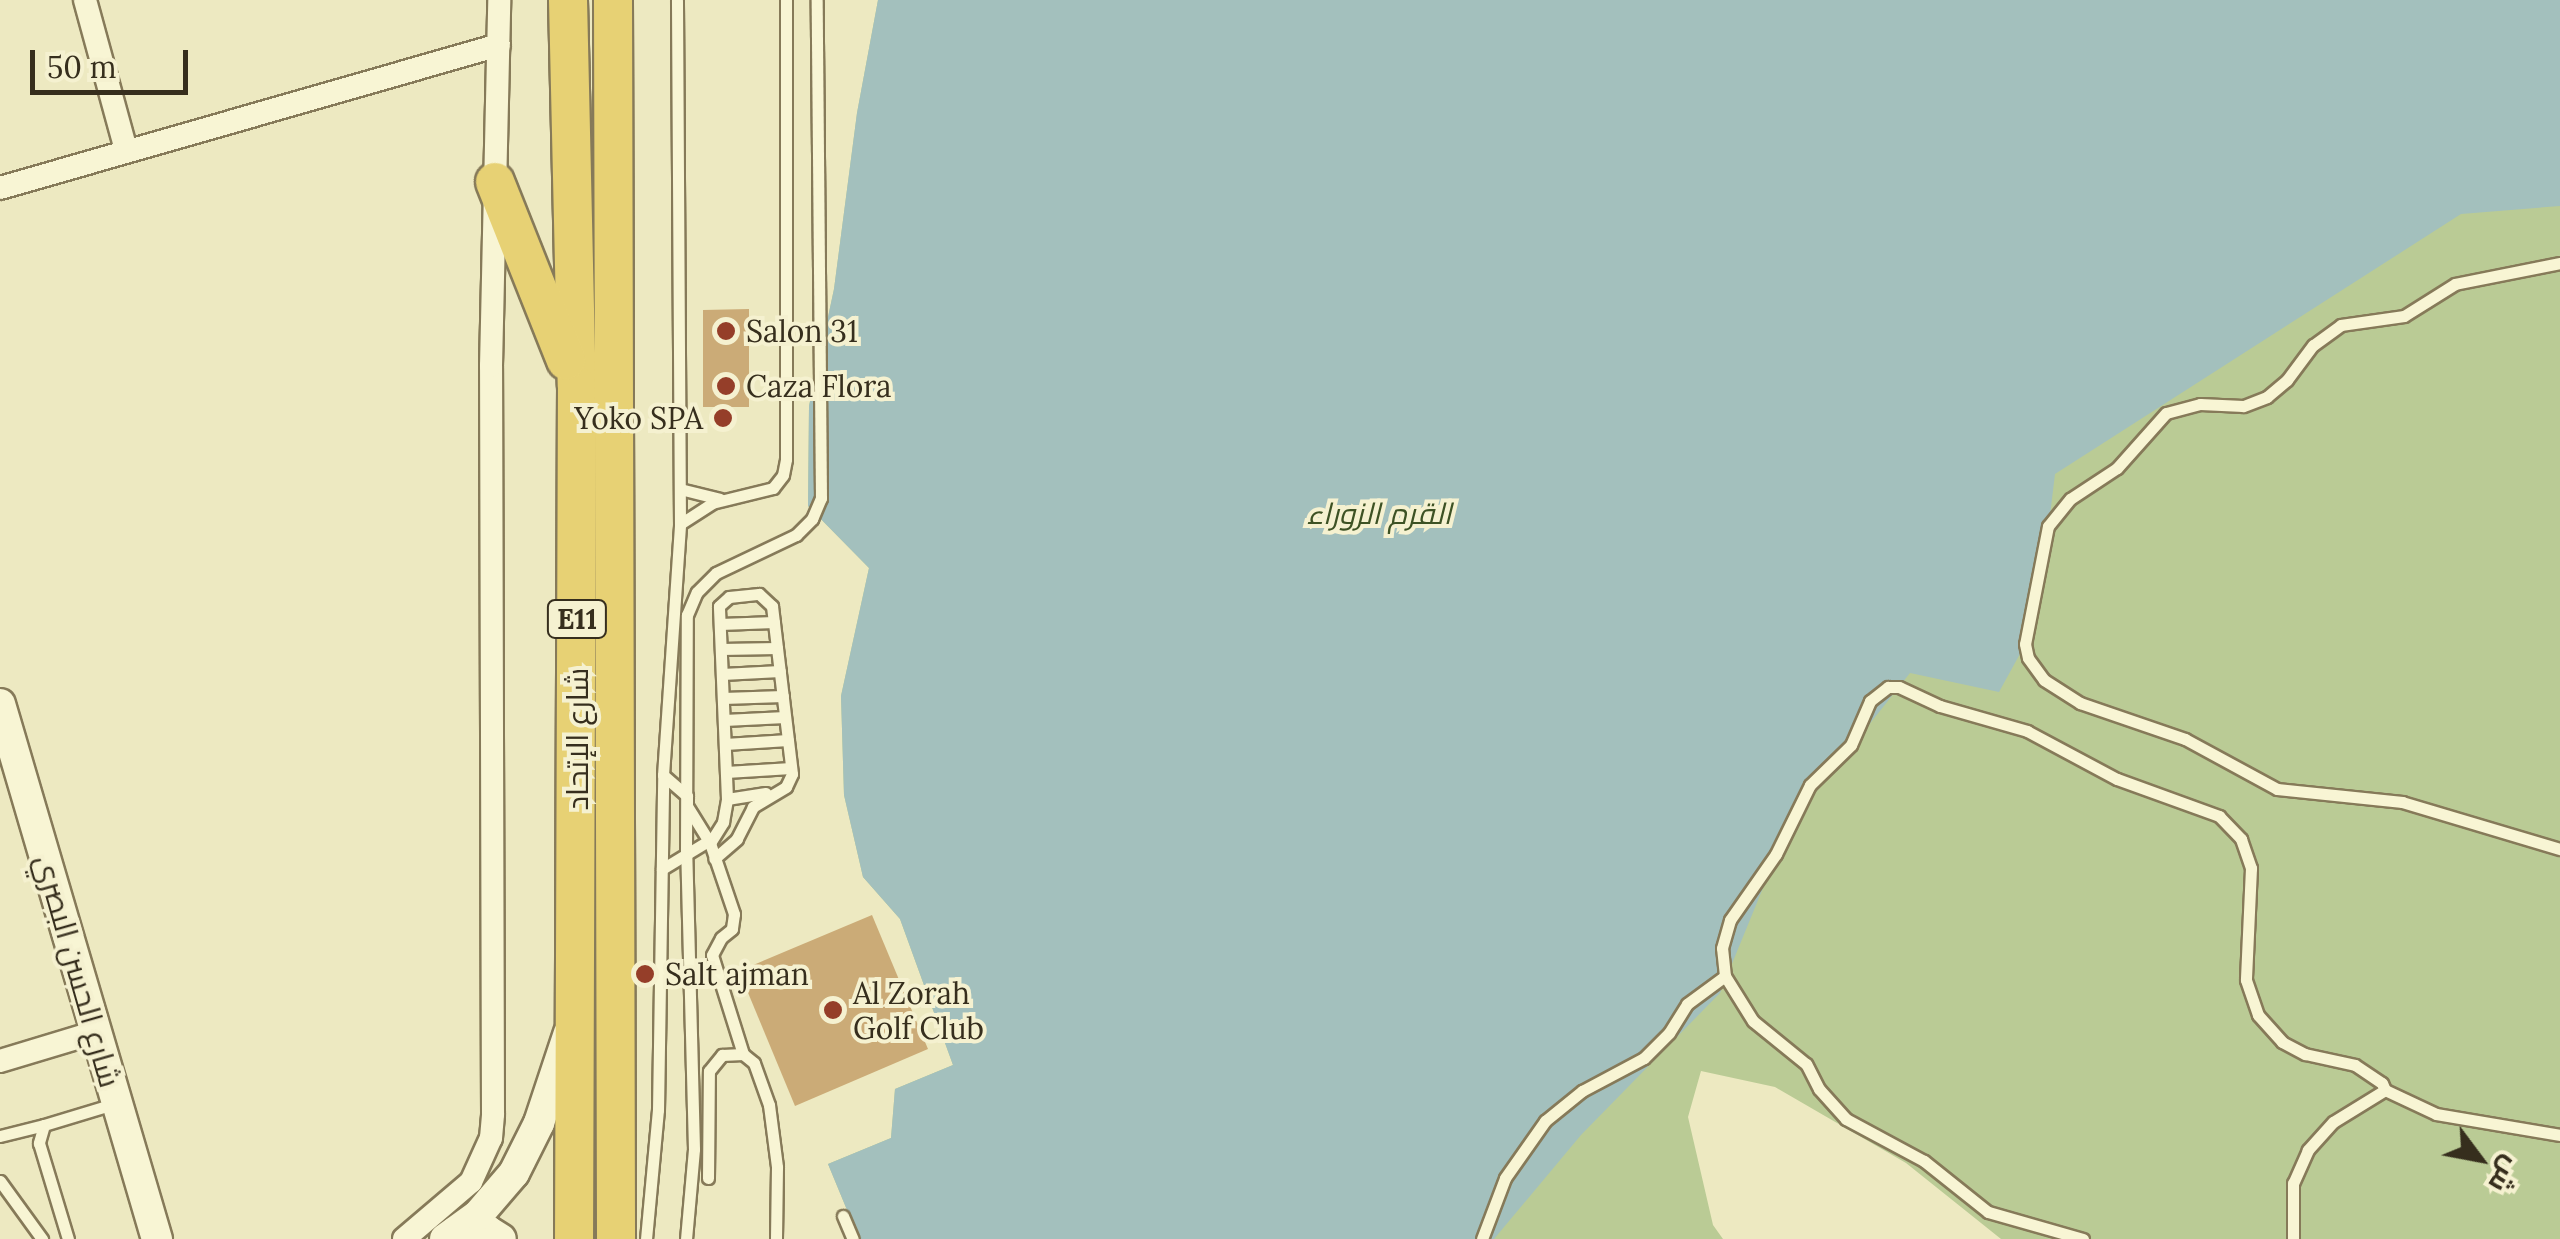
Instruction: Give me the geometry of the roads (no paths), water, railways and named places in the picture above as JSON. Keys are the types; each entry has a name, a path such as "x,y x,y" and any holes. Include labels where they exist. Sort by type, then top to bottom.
{"highway":[{"name":"شارع الإتحاد","path":"568,0 577,386 574,1239"},
{"name":"شارع الإتحاد","path":"613,0 616,1239"},
{"path":"495,182 577,386"}],"street":[{"path":"85,0 126,150"},
{"path":"404,1239 470,1182 487,1150 493,1114 495,182 499,0"},
{"path":"0,188 499,45"},
{"name":"شارع الحسن البصري","path":"0,704 157,1239"},
{"path":"450,1236 478,1216 514,1173 539,1122 577,1012"},
{"path":"0,1061 96,1032"},
{"path":"450,1236 488,1231 501,1239"}],"lane":[{"path":"646,1239 660,1076 663,776 680,524 677,0"},
{"path":"680,524 703,508 773,488 783,475 786,0"},
{"path":"776,1239 777,1168 769,1105 754,1062 743,1054 714,965 715,946 735,922 709,842 687,806 686,628 691,602 716,573 796,535 812,519 821,498 817,0"},
{"path":"2560,263 2455,284 2404,316 2340,325 2313,345 2287,380 2267,397 2243,406 2200,404 2166,413 2117,468 2070,499 2048,526 2025,644 2028,658 2044,680 2080,703 2185,738 2277,789 2402,802 2560,849"},
{"path":"680,490 734,499"},
{"path":"662,869 686,851 709,842 723,822 727,799 719,606 724,599 759,594 771,601 790,781 753,806 737,839 714,860"},
{"path":"720,624 774,622"},
{"path":"720,649 777,648"},
{"path":"722,674 780,671"},
{"path":"2083,1239 1988,1212 1924,1161 1846,1119 1819,1089 1806,1064 1752,1021 1724,976 1722,948 1730,920 1776,854 1810,785 1851,745 1878,692 1899,687 1929,702 2027,731 2116,779 2219,816 2248,853 2246,980 2258,1015 2268,1030 2293,1049 2355,1064 2382,1082 2385,1090 2453,1118 2560,1135"},
{"path":"723,698 783,696"},
{"path":"724,720 785,717"},
{"path":"725,744 788,740"},
{"path":"726,772 791,768"},
{"path":"663,776 687,796"},
{"path":"727,799 780,791"},
{"path":"686,1239 694,1149 687,796"},
{"path":"1482,1239 1505,1178 1545,1121 1582,1091 1644,1058 1669,1032 1687,1004 1724,976"},
{"path":"708,1178 709,1070 722,1055 743,1054"},
{"path":"2293,1239 2293,1184 2308,1150 2333,1122 2385,1090"},
{"path":"0,1136 117,1103"},
{"path":"44,1125 39,1143 68,1239"},
{"path":"0,1181 42,1239"},
{"path":"843,1216 853,1239"}],"water":[{"name":"القرم الزوراء","path":"878,0 2560,0 2560,206 2461,214 2055,474 2037,623 1999,692 1910,673 1788,827 1720,993 1581,1135 1494,1239 859,1239 828,1164 891,1138 895,1089 953,1065 900,919 863,877 844,795 841,696 869,568 808,506 809,406 834,289 857,113"}],"place":[{"name":"Salon 31","path":"726,331"},
{"name":"Caza Flora","path":"726,386"},
{"name":"Yoko SPA","path":"723,418"},
{"name":"Salt ajman","path":"645,974"},
{"name":"Al Zorah Golf Club","path":"833,1010"}]}
